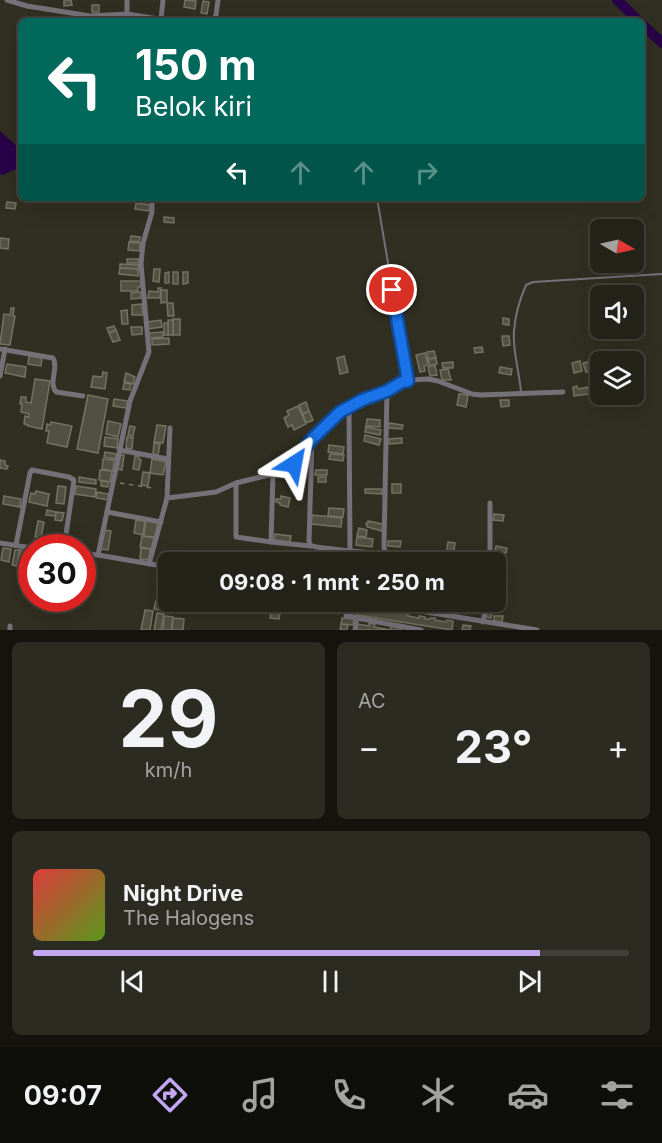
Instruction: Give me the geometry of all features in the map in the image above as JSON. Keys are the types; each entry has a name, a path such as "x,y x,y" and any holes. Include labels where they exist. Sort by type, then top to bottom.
{"street":[{"path":"7,0 27,6 90,16 127,14 154,18"},
{"path":"127,0 127,14"},
{"path":"161,18 164,0"},
{"path":"214,18 218,0"},
{"path":"152,201 152,212 143,243 141,264 149,352 131,397 98,555 158,565"},
{"path":"0,376 2,349 54,358 56,363 54,390 83,396"},
{"path":"167,498 216,492 236,483 273,474 294,464 312,439 340,412 402,382 421,379 438,381 472,394 562,392"},
{"path":"385,552 387,391"},
{"path":"349,408 350,551"},
{"path":"149,564 167,498 170,428"},
{"path":"311,546 309,541 312,439"},
{"path":"119,450 168,459"},
{"path":"18,534 32,470 74,480 66,534"},
{"path":"271,542 273,474"},
{"path":"236,483 236,537 362,552"},
{"path":"490,503 490,552"},
{"path":"107,512 161,522"},
{"path":"0,543 16,545 18,535"},
{"path":"438,612 537,630"},
{"path":"486,612 487,630"},
{"path":"346,616 421,630"},
{"path":"355,630 357,618"}],"lane":[{"path":"378,201 408,381"},
{"path":"521,393 513,333 526,285 533,282 662,274"}],"path":[{"path":"114,482 152,489"}],"shaded area":[{"path":"0,131 18,147 18,155 16,169 0,175"}],"building":[{"path":"64,0 71,0 72,5 64,6"},
{"path":"185,0 196,1 195,9 184,7"},
{"path":"203,1 209,2 207,14 201,13"},
{"path":"92,5 99,5 99,12 92,12"},
{"path":"7,202 16,203 15,209 6,208"},
{"path":"136,203 150,205 149,211 135,209"},
{"path":"164,217 174,218 174,223 164,222"},
{"path":"131,236 140,237 139,242 130,241"},
{"path":"0,238 9,239 8,249 0,248"},
{"path":"129,242 140,243 140,251 128,250"},
{"path":"127,259 139,259 138,263 127,263"},
{"path":"120,264 139,265 138,269 120,268"},
{"path":"120,268 138,269 138,276 119,274"},
{"path":"154,269 160,269 159,282 153,281"},
{"path":"169,272 169,283 165,283 165,273"},
{"path":"173,272 178,272 178,284 173,284"},
{"path":"183,272 188,272 188,283 183,284"},
{"path":"121,281 141,281 141,287 138,287 138,291 121,291"},
{"path":"158,288 161,288 160,298 148,298 149,291 158,292"},
{"path":"161,290 167,290 167,302 161,303"},
{"path":"141,292 141,298 131,299 131,293"},
{"path":"167,303 173,303 174,316 168,316"},
{"path":"142,304 143,315 132,315 132,305"},
{"path":"11,308 14,308 13,316 15,316 10,345 0,344 4,314 10,315"},
{"path":"127,310 128,324 122,324 121,311"},
{"path":"503,318 509,319 509,325 503,324"},
{"path":"173,319 180,319 180,335 173,335"},
{"path":"161,320 162,327 148,329 147,322"},
{"path":"168,320 173,320 173,335 168,335"},
{"path":"164,323 168,323 168,335 164,335"},
{"path":"114,326 116,330 109,333 107,328"},
{"path":"131,327 142,327 142,334 132,335"},
{"path":"116,330 120,340 113,342 109,333"},
{"path":"163,332 163,337 149,338 149,333"},
{"path":"502,336 509,336 510,345 503,346"},
{"path":"169,338 169,344 152,345 152,339"},
{"path":"482,347 483,352 475,353 474,348"},
{"path":"434,351 436,358 428,359 427,352"},
{"path":"425,353 428,365 424,366 425,371 420,372 416,355"},
{"path":"29,356 42,358 41,366 28,364"},
{"path":"344,356 348,372 340,374 337,358"},
{"path":"436,358 437,364 430,366 428,359"},
{"path":"580,361 582,371 574,373 572,363"},
{"path":"590,361 590,371 586,372 583,363"},
{"path":"453,362 453,368 443,368 442,363"},
{"path":"7,364 26,367 25,377 5,373"},
{"path":"435,365 437,375 430,376 428,367"},
{"path":"500,367 512,369 511,375 499,373"},
{"path":"448,369 451,380 442,380 440,370"},
{"path":"103,372 107,373 105,389 91,387 93,376 102,377"},
{"path":"126,373 135,377 133,384 124,381"},
{"path":"35,379 50,381 42,429 24,424 25,416 29,417 29,414 21,412 21,397 26,397 26,402 31,403"},
{"path":"124,383 131,384 130,390 123,389"},
{"path":"577,386 578,389 588,387 589,394 574,396 573,387"},
{"path":"459,394 468,395 466,407 457,405"},
{"path":"88,395 108,399 98,453 77,449"},
{"path":"114,399 128,401 126,408 113,406"},
{"path":"500,400 509,400 509,406 501,407"},
{"path":"306,402 309,411 303,414 299,405"},
{"path":"298,406 306,424 294,430 292,425 288,427 284,418 289,415 287,411"},
{"path":"309,411 313,420 306,423 303,414"},
{"path":"367,419 380,420 380,427 366,426"},
{"path":"108,421 121,424 118,437 106,434"},
{"path":"51,422 72,426 67,447 47,443 49,431 46,431 47,424 50,425"},
{"path":"389,423 403,425 402,429 388,428"},
{"path":"157,425 166,426 163,443 154,442"},
{"path":"130,426 135,427 133,436 128,435"},
{"path":"366,427 381,430 380,435 365,432"},
{"path":"365,435 381,439 379,445 364,441"},
{"path":"105,437 118,439 117,448 104,446"},
{"path":"127,437 133,438 132,449 126,448"},
{"path":"402,438 402,443 389,444 389,439"},
{"path":"154,443 160,444 158,455 153,454"},
{"path":"329,445 344,447 343,454 328,452"},
{"path":"105,452 116,454 116,459 104,457"},
{"path":"330,454 344,455 343,461 329,459"},
{"path":"119,455 124,455 122,470 117,469"},
{"path":"135,456 141,460 139,470 133,469"},
{"path":"103,459 114,460 113,471 102,469"},
{"path":"152,459 166,462 163,475 150,473"},
{"path":"0,460 5,461 7,469 0,468"},
{"path":"100,470 112,471 110,482 99,480"},
{"path":"316,470 327,470 327,475 315,475"},
{"path":"292,471 297,471 298,483 292,483"},
{"path":"143,472 150,473 148,486 141,485"},
{"path":"79,477 96,480 96,484 79,482"},
{"path":"318,477 326,477 326,482 318,482"},
{"path":"101,481 109,482 108,487 101,486"},
{"path":"392,484 401,484 401,493 392,493"},
{"path":"58,486 66,487 64,504 56,503"},
{"path":"76,486 96,489 95,497 75,494"},
{"path":"365,489 382,489 382,494 365,493"},
{"path":"36,491 49,494 47,506 29,502 31,493 35,494"},
{"path":"97,492 109,494 108,500 96,498"},
{"path":"4,496 21,499 20,507 3,504"},
{"path":"281,496 290,498 288,507 276,502 276,499 281,499"},
{"path":"329,508 344,509 343,517 328,516"},
{"path":"47,510 56,512 56,516 46,515"},
{"path":"56,512 64,513 62,521 55,520"},
{"path":"494,514 504,515 503,521 493,520"},
{"path":"312,515 342,518 341,527 311,524"},
{"path":"136,520 145,521 143,535 134,533"},
{"path":"146,520 158,522 156,537 144,536"},
{"path":"38,521 44,522 42,534 36,534"},
{"path":"368,521 383,524 382,531 367,527"},
{"path":"359,528 367,530 366,537 357,536"},
{"path":"104,530 111,531 108,550 101,549"},
{"path":"275,534 291,536 290,542 274,540"},
{"path":"142,536 154,538 152,549 140,547"},
{"path":"357,537 373,539 372,547 356,545"},
{"path":"388,541 401,541 400,547 388,546"},
{"path":"448,542 455,543 454,552 447,552"},
{"path":"496,546 507,548 506,553 495,551"},
{"path":"3,548 11,549 9,562 1,560"},
{"path":"141,548 150,549 149,560 140,559"},
{"path":"15,550 18,550 17,566 12,565"},
{"path":"156,601 158,601 158,610 154,609"},
{"path":"145,610 153,611 150,630 141,630"},
{"path":"271,612 280,613 279,619 270,618"},
{"path":"396,612 419,618 419,616 425,617 425,619 435,618 435,620 446,622 447,620 453,621 452,630 356,615 356,617 346,613"},
{"path":"487,612 492,612 491,618 486,617"},
{"path":"157,613 164,614 161,630 154,630"},
{"path":"164,616 173,617 171,630 163,630"},
{"path":"494,616 503,616 502,622 494,621"},
{"path":"173,618 184,619 183,630 172,630"},
{"path":"342,618 354,619 353,625 341,624"},
{"path":"369,623 375,624 374,627 390,630 357,630 358,624 369,626"},
{"path":"341,624 348,625 347,630 340,629"},
{"path":"463,625 471,626 470,630 462,630"},
{"path":"391,626 402,628 402,630 390,630"}],"waterway":[{"path":"617,0 636,18"},
{"path":"645,27 662,43"}],"route":[{"path":"294,464 312,439 340,412 408,381 392,290"}]}
